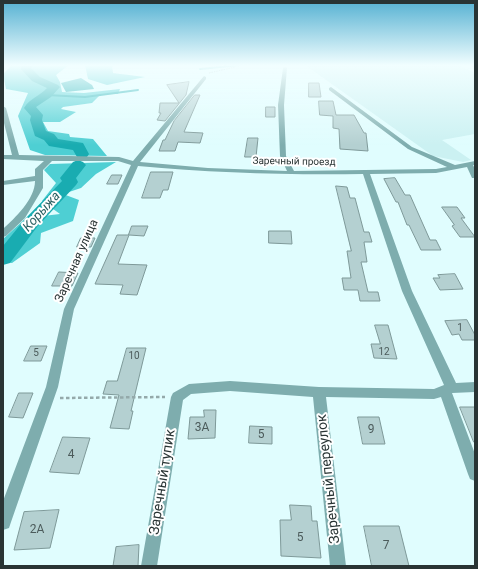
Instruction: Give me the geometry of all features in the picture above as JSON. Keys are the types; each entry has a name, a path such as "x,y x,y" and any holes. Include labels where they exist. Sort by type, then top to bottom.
{"street":[{"name":"Заречная улица","path":"3,522 52,387 70,309 135,164 193,92"},
{"path":"282,92 281,105 283,156 292,173"},
{"path":"334,92 410,148 454,167"},
{"path":"3,108 16,156"},
{"name":"Заречный проезд","path":"3,157 16,156 119,159 135,164 208,170 292,173 436,170 472,164"},
{"path":"3,234 22,216 39,188 39,169 50,158"},
{"path":"472,164 475,176"},
{"path":"366,172 408,291 449,389 475,474"},
{"path":"3,183 38,178"},
{"path":"176,397 189,389 230,386 319,392 434,394 449,389 475,387"},
{"name":"Заречный переулок","path":"319,392 338,566"},
{"name":"Заречный тупик","path":"150,566 176,397"}],"path":[{"path":"48,398 176,397"}],"shaded area":[{"path":"20,92 84,93 119,92 118,94 101,94 92,103 63,107 61,109 76,112 60,122 43,122 48,131 69,134 70,137 93,139 107,156 45,155 30,150 18,116 28,93"},
{"path":"342,92 475,92 475,134 442,140 471,160 463,162 433,156"},
{"path":"116,162 96,174 81,188 63,194 79,200 73,221 41,233 40,243 12,263 3,262 3,239 26,218 60,214 42,201 56,183 44,170 50,164"}],"building":[{"path":"171,92 187,92 186,95 165,121 157,120 161,113 159,113 160,103 179,103"},
{"path":"309,92 320,92 321,97 309,97"},
{"path":"195,95 200,95 184,132 203,133 200,143 178,142 175,151 159,151 163,140 165,140 174,121"},
{"path":"319,101 333,101 336,115 354,115 364,133 366,133 368,151 340,149 339,129 333,128 333,116 320,115"},
{"path":"266,107 275,107 275,117 266,117"},
{"path":"248,138 258,138 256,157 245,157"},
{"path":"151,172 173,172 168,190 163,190 160,198 142,198"},
{"path":"112,175 122,175 118,184 107,184"},
{"path":"395,178 405,195 410,195 430,240 436,240 441,250 421,250 409,225 407,225 398,202 396,202 384,179"},
{"path":"336,186 347,187 350,198 355,198 364,232 369,232 372,242 364,242 367,262 361,262 368,292 378,292 380,301 360,301 358,290 344,290 342,278 351,278 347,251 351,251"},
{"path":"442,207 457,207 465,218 461,218 475,237 460,237 452,226 454,225"},
{"path":"132,226 148,226 144,236 129,235 118,264 147,265 137,295 120,294 123,285 95,284 117,235 128,235"},
{"path":"269,231 291,231 292,244 269,243"},
{"path":"81,238 95,238 91,247 77,247"},
{"path":"59,272 78,273 72,286 52,286"},
{"path":"455,274 463,289 440,290 433,278 440,278 438,275"},
{"path":"467,320 475,335 475,340 462,340 459,334 452,335 445,321"},
{"path":"375,325 388,325 397,359 374,358 371,344 380,344"},
{"path":"31,346 47,346 41,361 24,361"},
{"path":"127,348 146,348 131,411 133,411 129,429 110,428 119,395 103,394 107,381 117,381"},
{"path":"19,393 33,393 23,418 9,417"},
{"path":"460,407 475,407 475,442 474,442"},
{"path":"204,410 216,410 215,438 188,439 190,417 204,417"},
{"path":"358,417 379,417 385,444 363,444"},
{"path":"250,426 272,427 272,444 249,443"},
{"path":"63,437 90,438 79,474 50,472"},
{"path":"290,505 311,506 312,521 317,521 321,558 281,556 280,520 291,520"},
{"path":"59,510 50,548 14,550 24,512"},
{"path":"364,526 399,526 409,566 372,566"},
{"path":"139,545 138,566 113,566 116,547"}],"waterway":[{"name":"Корыжа","path":"50,92 33,103 30,108 37,115 36,120 40,133 49,137 54,143 78,146 82,154"},
{"path":"47,95 85,97 126,92"},
{"name":"Корыжа","path":"3,259 31,223 70,182 68,178 78,165"}]}
